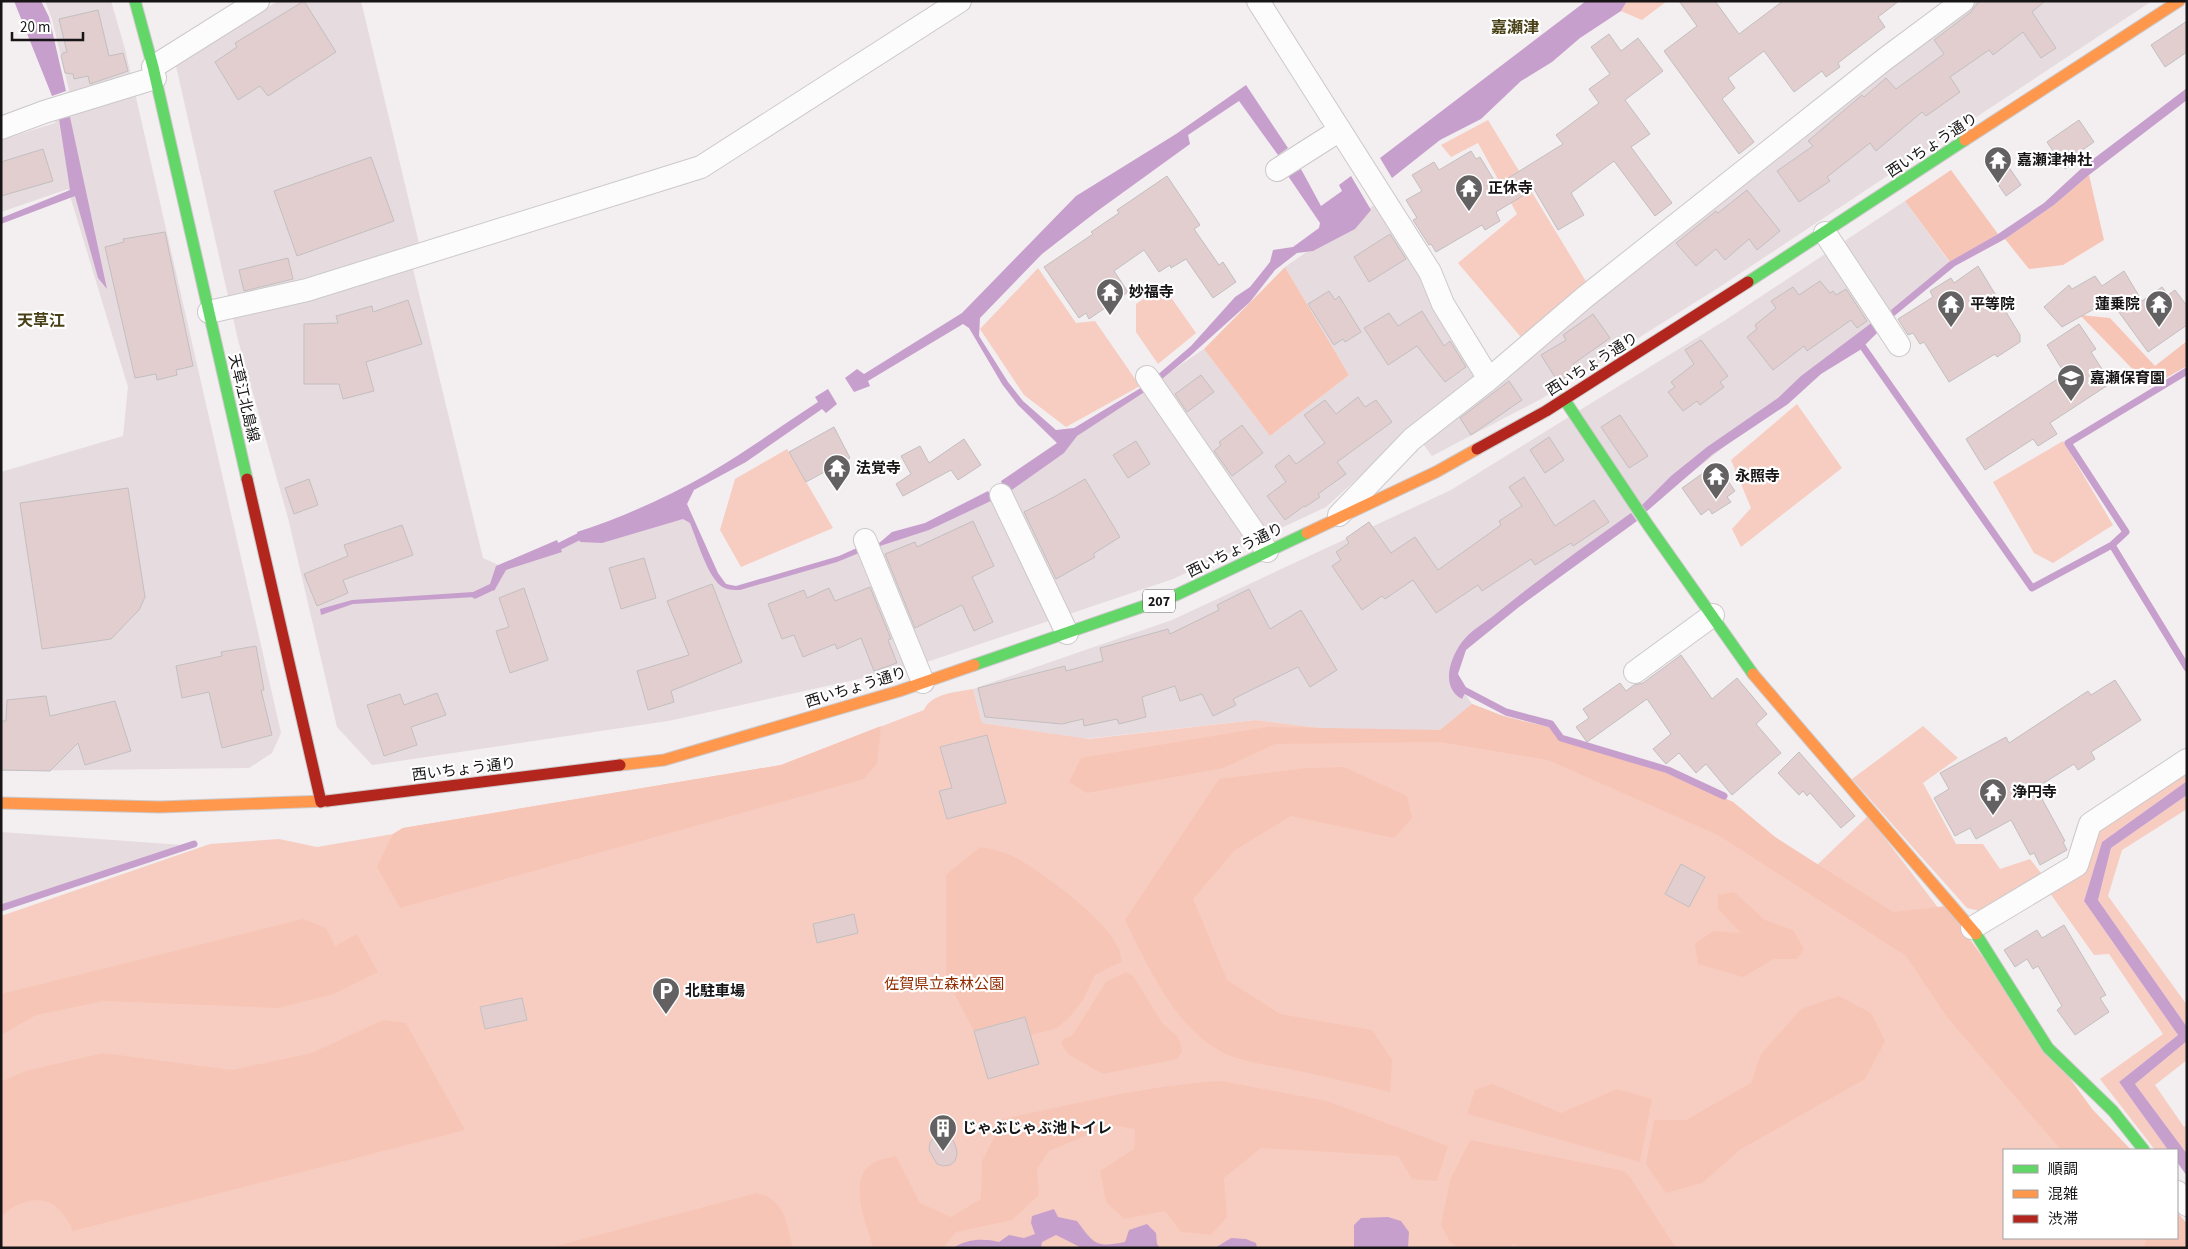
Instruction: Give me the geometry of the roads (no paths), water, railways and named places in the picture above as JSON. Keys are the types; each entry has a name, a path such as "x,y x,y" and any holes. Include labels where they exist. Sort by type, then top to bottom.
{"main road":[{"name":"天草江北島線","path":"135,1 154,73 321,802"},
{"name":"西いちょう通り","path":"1,803 160,807 321,802 664,760 923,682 1176,595 1436,472 1564,399 1824,233 2179,1"},
{"path":"1564,399 1648,525 1752,673 1972,928 2048,1048 2112,1111 2143,1149"}],"street":[{"path":"1,128 154,73 258,1"},
{"path":"209,312 307,290 701,167 960,1"},
{"path":"1258,1 1430,272 1443,304 1489,379"},
{"path":"1335,520 1412,439 1489,379 1585,297 1885,59 1963,1"},
{"path":"1277,170 1340,130"},
{"path":"1824,233 1899,345"},
{"path":"1151,383 1267,551"},
{"path":"1001,495 1067,633"},
{"path":"868,546 923,682"},
{"path":"1635,672 1712,615"},
{"path":"1972,928 2078,865 2090,824 2187,760"},
{"path":"2178,1193 2187,1205"}],"waterway":[{"path":"1863,347 2032,588 2112,545 2126,532 2068,443 2187,371"},
{"path":"560,546 578,537"},
{"path":"2112,545 2187,668"},
{"path":"475,595 492,587"},
{"path":"1466,691 1506,712 1551,724 1561,738 1668,770 1724,796"},
{"path":"1,908 194,844"}],"place":[{"name":"嘉瀬津神社","path":"1998,184"},
{"name":"正休寺","path":"1469,212"},
{"name":"妙福寺","path":"1110,316"},
{"name":"平等院","path":"1951,328"},
{"name":"蓮乗院","path":"2159,328"},
{"name":"嘉瀬保育園","path":"2071,402"},
{"name":"法覚寺","path":"837,492"},
{"name":"永照寺","path":"1716,500"},
{"name":"浄円寺","path":"1993,816"},
{"name":"北駐車場","path":"666,1015"},
{"name":"じゃぶじゃぶ池トイレ","path":"943,1152"}],"district":[{"name":"嘉瀬津","path":"1515,27"},
{"name":"天草江","path":"41,320"}],"park label":[{"name":"佐賀県立森林公園","path":"944,984"}]}
